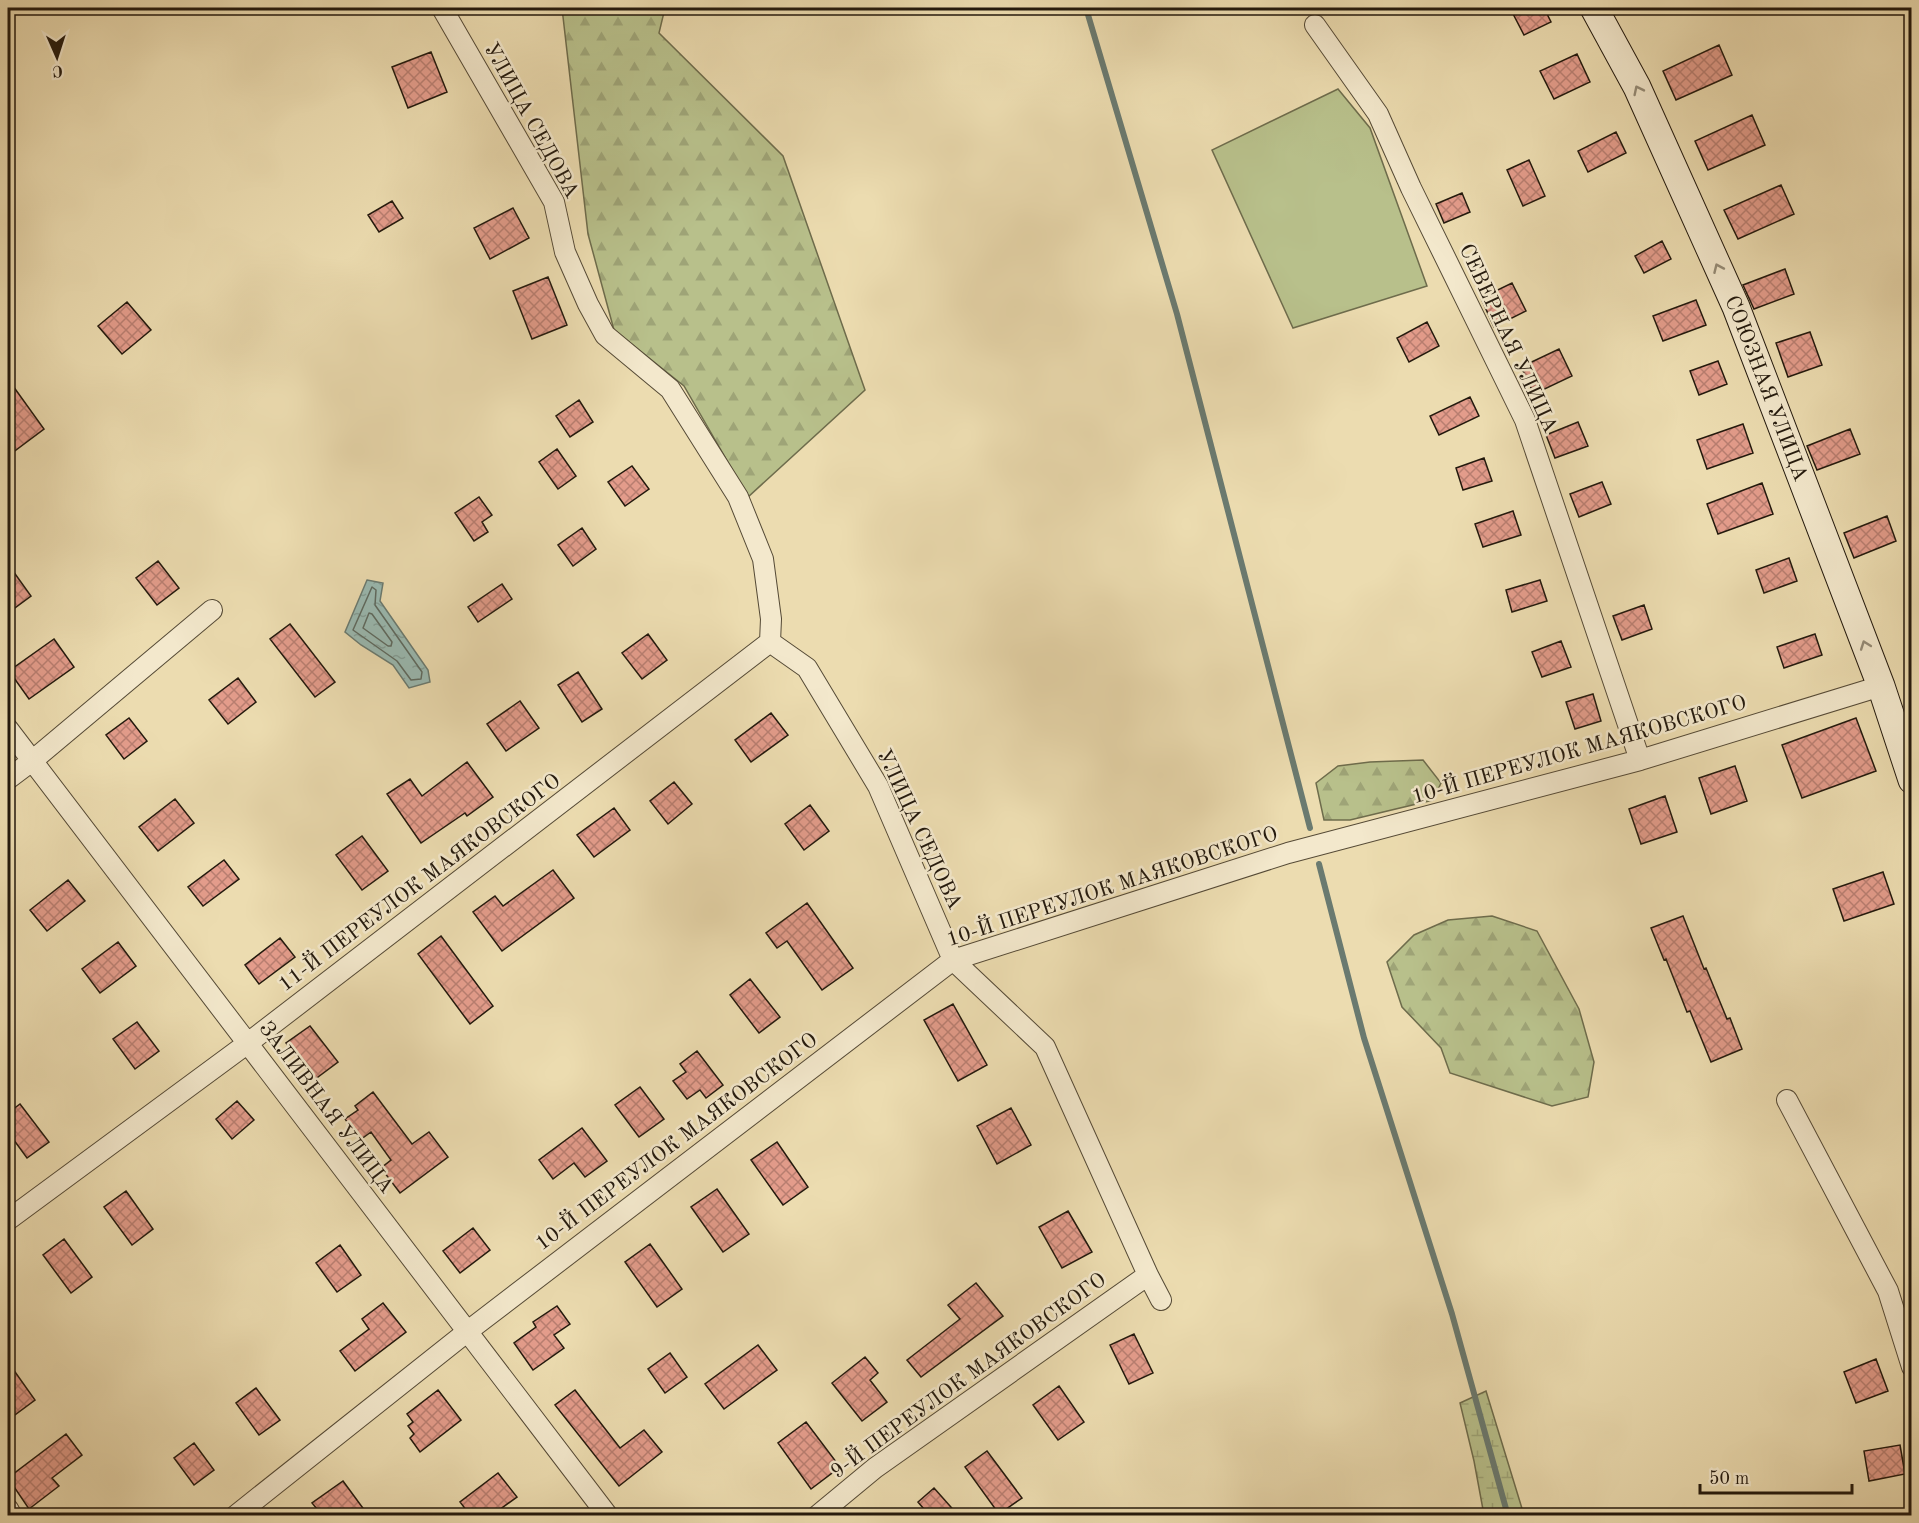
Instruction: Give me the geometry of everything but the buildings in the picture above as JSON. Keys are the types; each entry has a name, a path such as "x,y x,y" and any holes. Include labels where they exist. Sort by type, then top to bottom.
{"street":[{"name":"УЛИЦА СЕДОВА","path":"442,8 554,202 565,252 588,304 605,335 670,389 738,497 763,560 771,619 770,642 807,668 878,786 953,960 1045,1047 1161,1300"},
{"name":"СОЮЗНАЯ УЛИЦА","path":"1594,8 1637,87 1736,308 1881,686 1911,780"},
{"name":"СЕВЕРНАЯ УЛИЦА","path":"1315,25 1378,114 1411,188 1525,420 1640,760"},
{"path":"8,779 212,610"},
{"name":"11-Й ПЕРЕУЛОК МАЯКОВСКОГО","path":"8,1220 248,1043 770,642"},
{"name":"10-Й ПЕРЕУЛОК МАЯКОВСКОГО","path":"235,1515 468,1331 953,960 1288,853 1640,760 1881,686"},
{"name":"ЗАЛИВНАЯ УЛИЦА","path":"8,729 608,1515"},
{"path":"1787,1100 1888,1291 1911,1367"},
{"name":"9-Й ПЕРЕУЛОК МАЯКОВСКОГО","path":"817,1515 875,1468 1148,1275"},
{"path":"8,1509 12,1515"}],"green space":[{"path":"562,8 665,8 659,33 783,156 865,390 748,497 684,386 614,330 588,234"},
{"path":"1338,89 1370,128 1427,286 1293,328 1212,150"},
{"path":"1423,760 1441,783 1433,800 1350,820 1324,820 1316,783 1338,766"},
{"path":"1492,916 1537,931 1579,1009 1594,1062 1588,1097 1552,1106 1450,1073 1441,1048 1402,1007 1387,962 1414,935 1448,920"},
{"path":"1486,1391 1524,1515 1484,1515 1460,1403"}],"water":[{"path":"367,580 383,583 380,601 428,670 430,682 409,688 393,665 345,632"}],"waterway":[{"path":"1086,8 1177,314 1310,828"},
{"path":"1319,864 1364,1038 1452,1314 1508,1516"}]}
